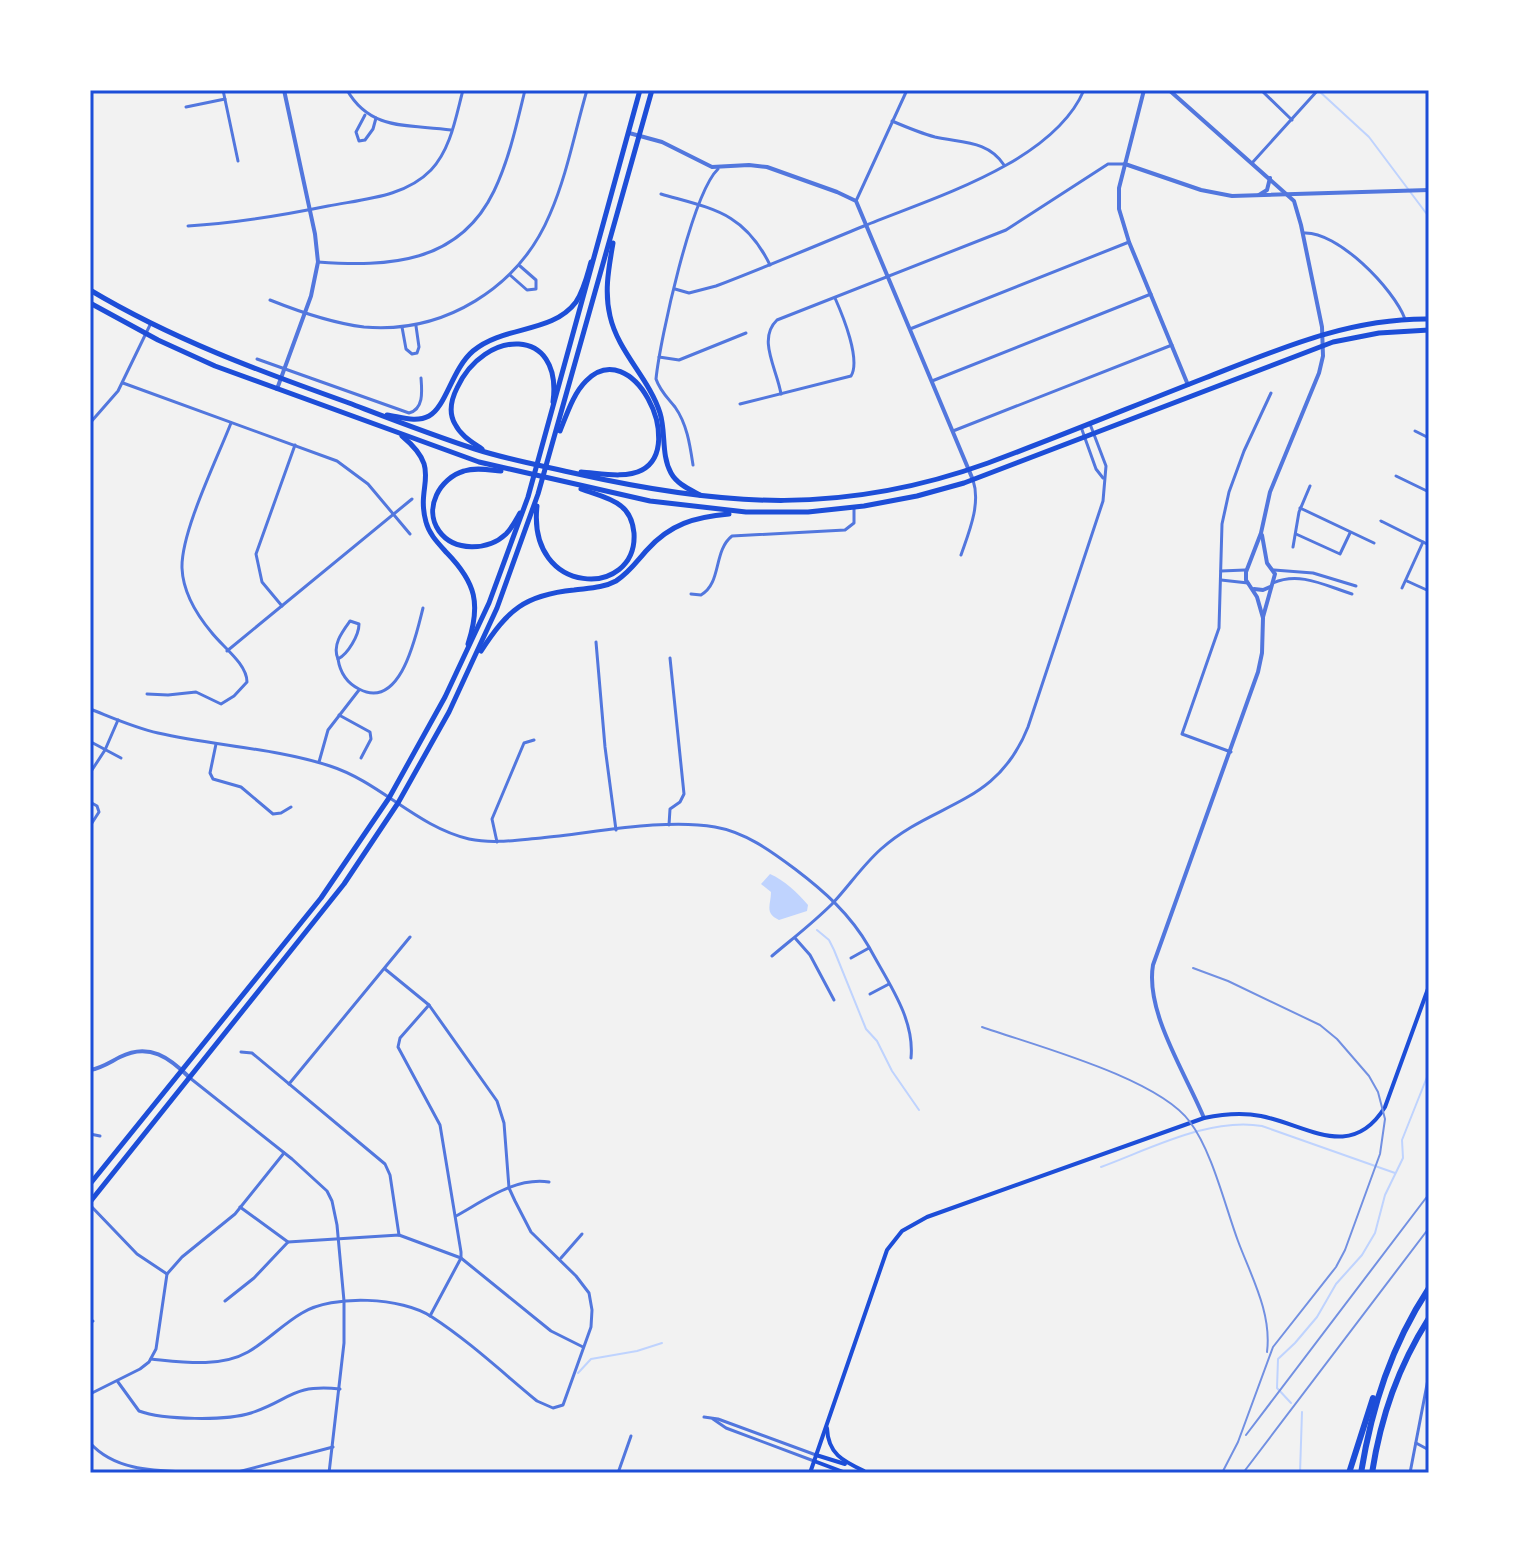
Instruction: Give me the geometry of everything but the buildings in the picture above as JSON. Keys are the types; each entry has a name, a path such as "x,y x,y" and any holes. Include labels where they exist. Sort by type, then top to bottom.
{"highway":[{"path":"1349,1473 1371,1402 1404,1330 1429,1288"},
{"path":"1372,1473 1394,1381 1429,1318"},
{"path":"1361,1473 1374,1407 1386,1370"}],"main road":[{"path":"90,1184 342,868 389,798 462,662 489,603 528,497 640,90"},
{"path":"90,1203 344,884 398,803 472,665 504,590 538,494 652,90"},
{"path":"615,223 607,290 614,329 655,400 662,420 667,463 672,474 680,484 704,498"},
{"path":"369,411 414,419 434,413 458,367 478,347 508,332 554,320 570,308 583,288 600,239"},
{"path":"90,290 207,350 487,452 658,491 704,498 776,501 853,496 969,470 1322,333 1357,325 1429,319"},
{"path":"90,303 202,360 466,458 518,473 663,504 746,512"},
{"path":"472,665 499,623 524,602 548,593 607,585 625,574 658,538 678,524 704,516 808,512 917,496 973,480 1323,345 1379,333 1429,330"},
{"path":"487,452 462,434 453,421 451,407 455,391 466,372 494,348 508,343 523,344 544,357 554,384 551,420"},
{"path":"550,454 572,404 590,377 605,371 617,371 638,384 652,406 657,429 657,450 649,465 642,471 628,474 565,471"},
{"path":"398,433 417,450 425,465 424,511 428,529 463,570 473,590 475,617 462,662"},
{"path":"518,473 476,468 454,475 440,487 435,500 433,512 436,525 443,535 455,543 470,547 486,545 508,533 528,497"},
{"path":"538,494 536,531 543,551 552,563 580,578 599,578 613,573 626,561 632,548 634,534 630,518 615,502 561,482"},
{"path":"853,496 854,507"},
{"path":"292,934 302,938"},
{"path":"810,1473 887,1250 902,1231 927,1217 1204,1118 1234,1113 1255,1115 1332,1137 1350,1136 1366,1129 1376,1121 1387,1103 1429,986"},
{"path":"827,1426 828,1444 833,1452 843,1461 867,1472"},
{"path":"815,1458 867,1472"},
{"path":"815,1458 846,1473"},
{"path":"832,1473 838,1473"}],"street":[{"path":"223,90 238,161"},
{"path":"277,389 305,313 318,262 284,90"},
{"path":"347,90 366,114 376,118 397,124 451,130"},
{"path":"188,226 254,221 392,193 412,185 438,161 463,90"},
{"path":"318,262 378,265 408,260 436,250 462,233 493,194 506,160 525,90"},
{"path":"270,300 305,313 362,327 402,327 464,308 487,294 510,275 537,241 550,214 587,90"},
{"path":"856,201 907,90"},
{"path":"675,289 695,292 972,183 1060,126 1084,90"},
{"path":"1144,90 1118,199 1129,242 1188,385"},
{"path":"1261,90 1292,120"},
{"path":"1252,163 1318,90"},
{"path":"1368,90 1397,90"},
{"path":"1171,91 1289,195 1297,209 1303,233 1322,333 1319,373 1270,492 1249,567 1248,583"},
{"path":"186,107 225,99"},
{"path":"366,114 356,132 357,139 365,140 376,118"},
{"path":"892,121 931,136 983,146 1004,165"},
{"path":"629,133 670,145 698,162 718,169 749,165 767,167 856,201 973,480 975,507 961,555"},
{"path":"781,394 766,342 777,320 1017,225 1108,164 1125,164 1216,194 1258,196 1429,190"},
{"path":"693,465 688,433 676,408 659,389 656,379 675,289 698,205 709,180 718,169"},
{"path":"1258,196 1267,190 1270,178"},
{"path":"661,194 726,215 747,229 770,265"},
{"path":"1303,233 1321,235 1359,262 1383,283 1405,319"},
{"path":"910,329 1129,242"},
{"path":"510,275 527,290 536,289 536,280 519,265"},
{"path":"932,381 1151,294"},
{"path":"740,404 851,376 855,370 855,358 835,298"},
{"path":"90,423 112,401 123,383 151,323"},
{"path":"402,327 407,351 413,354 419,349 416,325"},
{"path":"659,357 679,360 746,333"},
{"path":"953,431 1172,345"},
{"path":"257,359 409,413 418,408 422,394 421,378"},
{"path":"123,383 327,456 354,471 368,484 410,534"},
{"path":"1231,752 1182,734 1219,628 1222,524 1229,492 1271,393"},
{"path":"147,694 196,692 217,704 227,702 244,688 248,679 243,668 193,607 182,569 185,548 199,504 231,423"},
{"path":"772,956 834,901 889,843 981,790 1012,757 1028,727 1104,496 1106,466 1090,423"},
{"path":"1081,427 1096,469 1103,478"},
{"path":"1415,431 1429,438"},
{"path":"282,606 262,582 256,554 295,445"},
{"path":"1396,476 1429,492"},
{"path":"1293,547 1300,508 1310,486"},
{"path":"227,651 412,499"},
{"path":"691,594 704,594 710,588 722,547 732,536 845,530 854,523 854,507"},
{"path":"1300,508 1374,543"},
{"path":"1381,521 1429,545"},
{"path":"1296,534 1340,554 1351,532"},
{"path":"1261,533 1267,563 1274,570 1313,573 1356,586"},
{"path":"1402,588 1423,542"},
{"path":"1221,571 1249,567 1258,562 1267,563"},
{"path":"1204,1118 1153,1003 1151,979 1153,965 1258,672 1263,618 1274,570"},
{"path":"1254,589 1263,590 1288,578 1308,580 1352,594"},
{"path":"1221,580 1248,583 1254,589 1263,618"},
{"path":"1406,580 1429,591"},
{"path":"338,659 344,656 359,630 356,622 350,621 340,637 336,652 338,659 344,676 359,689 379,692 396,680 408,658 423,608"},
{"path":"596,642 616,830"},
{"path":"669,825 668,813 684,794 670,658"},
{"path":"319,762 324,738 359,689"},
{"path":"90,709 155,733 319,762 346,772 454,834 477,840 497,842 669,825 717,827 744,836 781,858 834,901 856,926 889,984 910,1030 911,1058"},
{"path":"339,715 370,732 371,739 361,758"},
{"path":"90,773 105,750 118,720"},
{"path":"497,842 492,819 495,809 524,743 534,740"},
{"path":"91,742 121,758"},
{"path":"216,744 210,773 213,779 241,787 273,814 291,807"},
{"path":"90,802 97,806 99,812 90,826"},
{"path":"289,1084 410,937"},
{"path":"795,938 810,955 834,1000"},
{"path":"851,958 869,948"},
{"path":"151,1359 206,1362 239,1356 305,1311 344,1301 394,1304 430,1316 537,1401 553,1408 563,1405 592,1323 590,1298 582,1281 531,1232 509,1188 505,1130 499,1106 429,1005 385,969"},
{"path":"870,994 889,984"},
{"path":"429,1005 400,1038 398,1047 442,1130 461,1258 430,1316"},
{"path":"90,1070 103,1067 127,1054 143,1051 163,1055 284,1153 330,1195 344,1301 344,1343 329,1473"},
{"path":"241,1052 252,1053 385,1164 390,1175 399,1235"},
{"path":"90,1134 100,1136"},
{"path":"90,1394 140,1369 151,1359 156,1349 167,1274 182,1257 223,1225 284,1153"},
{"path":"456,1216 509,1188 527,1182 549,1182"},
{"path":"90,1203 137,1254 167,1274"},
{"path":"240,1207 288,1242 399,1235 461,1258 551,1331 583,1347"},
{"path":"560,1260 582,1234"},
{"path":"225,1301 254,1278 288,1242"},
{"path":"1410,1473 1429,1374"},
{"path":"118,1380 139,1411 154,1415 210,1418 254,1412 292,1392 305,1389 340,1389"},
{"path":"704,1417 726,1428 815,1458"},
{"path":"618,1473 631,1436"},
{"path":"90,1443 106,1457 128,1467 206,1473"},
{"path":"1416,1443 1429,1450"},
{"path":"234,1473 333,1447"}],"water":[{"path":"770,874 800,896 808,905 807,911 779,920 771,914 771,892 761,884"}],"waterway":[{"path":"1319,91 1369,137 1429,217"},
{"path":"817,930 829,940 834,950 866,1029 877,1041 892,1071 919,1110"},
{"path":"1291,1403 1277,1388 1278,1359 1317,1317 1336,1284 1362,1255 1375,1233 1385,1195 1403,1158 1402,1140 1429,1072"},
{"path":"1101,1167 1180,1136 1242,1124 1262,1126 1395,1173"},
{"path":"578,1373 591,1359 662,1343"},
{"path":"1300,1473 1302,1412"}],"railway":[{"path":"1193,968 1228,981 1320,1025 1337,1039 1369,1076 1378,1092 1385,1119 1380,1154 1345,1250 1336,1267 1273,1347 1238,1442 1222,1473"},
{"path":"982,1027 1124,1078 1152,1091 1190,1122 1211,1163 1259,1295 1268,1337 1267,1352"},
{"path":"1246,1435 1429,1194"},
{"path":"1243,1473 1429,1228"}]}
